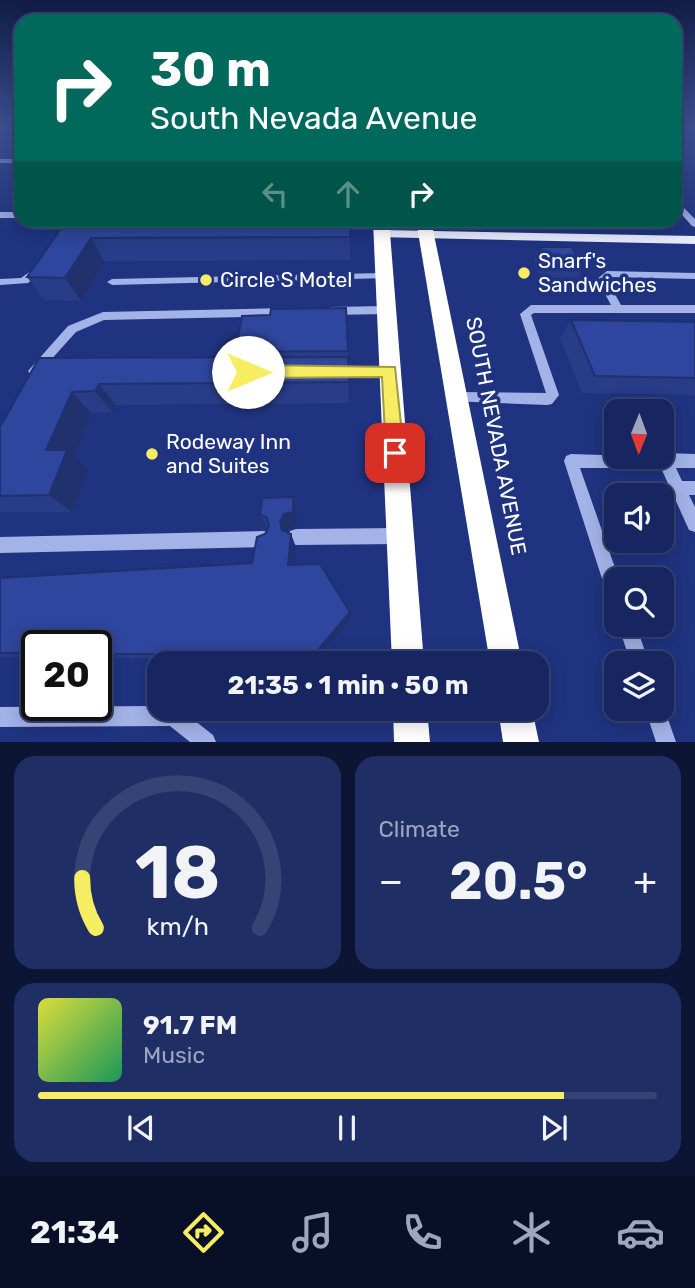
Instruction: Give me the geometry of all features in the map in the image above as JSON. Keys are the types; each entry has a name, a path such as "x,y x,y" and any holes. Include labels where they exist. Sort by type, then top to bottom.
{"highway":[{"path":"381,228 407,651"},
{"name":"SOUTH NEVADA AVENUE","path":"425,228 504,651"},
{"path":"411,721 412,742"},
{"path":"517,721 521,742"}],"main road":[{"path":"425,228 695,240"}],"lane":[{"path":"682,210 695,224"},
{"path":"0,282 24,281 43,262"},
{"path":"618,309 601,279 607,274 695,276"},
{"path":"112,282 384,276"},
{"path":"456,397 547,400 553,394 525,314 531,309 695,309"},
{"path":"314,312 386,310"},
{"path":"35,377 72,329 103,316 301,312"},
{"path":"315,371 390,371"},
{"path":"674,460 695,461"},
{"path":"604,461 571,461 607,567"},
{"path":"669,469 695,524"},
{"path":"678,488 695,488"},
{"path":"296,537 400,536"},
{"path":"0,545 265,538"},
{"path":"0,717 173,716 206,742"},
{"path":"659,721 666,742"}],"building":[{"path":"61,228 350,228 350,237 91,238 65,278 27,277"},
{"path":"540,247 572,247 583,268 548,268"},
{"path":"346,308 348,351 235,352 242,316 270,315 271,309"},
{"path":"571,320 695,322 695,378 595,376"},
{"path":"348,357 349,382 99,384 95,391 72,392 46,450 67,450 49,495 0,496 0,427 39,358"},
{"path":"293,497 293,512 284,514 280,522 282,530 291,534 288,565 320,564 350,612 317,651 147,651 147,654 112,654 112,630 21,630 21,653 0,653 0,578 252,563 257,537 265,534 269,526 267,518 260,514 262,498"}],"place":[{"name":"Snarf's Sandwiches","path":"524,273"},
{"name":"Circle S Motel","path":"206,280"},
{"name":"Rodeway Inn and Suites","path":"152,454"}],"route":[{"path":"248,372 390,371 395,453"}]}
